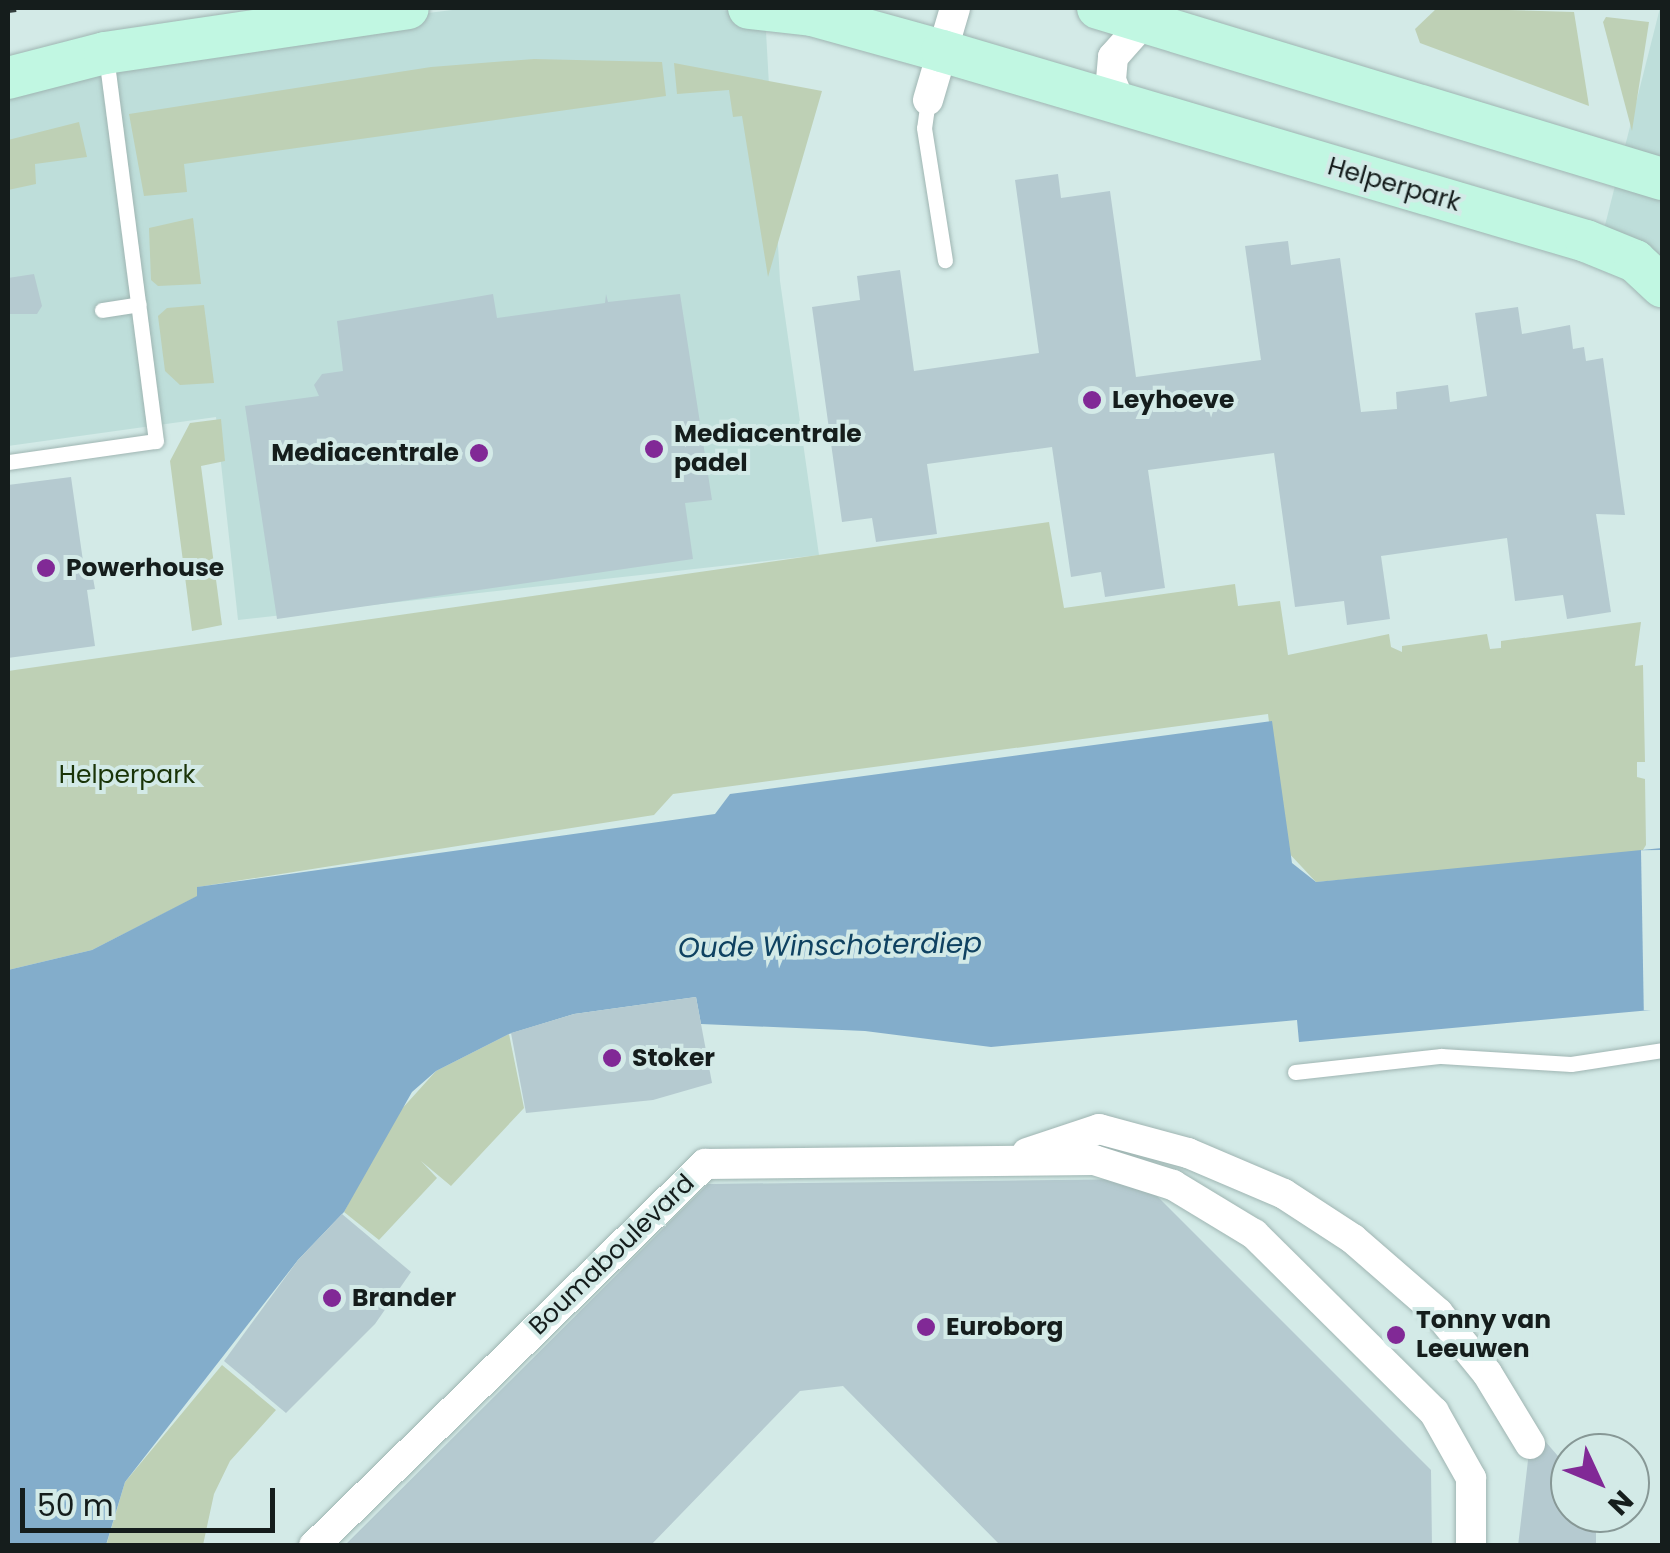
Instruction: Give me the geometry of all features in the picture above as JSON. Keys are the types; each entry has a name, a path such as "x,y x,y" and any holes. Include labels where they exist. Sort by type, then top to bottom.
{"main road":[{"path":"8,78 105,53 408,8"},
{"name":"Helperpark","path":"749,8 812,15 942,51 1610,249 1661,284"},
{"path":"1098,8 1662,179"}],"street":[{"path":"928,100 955,8"},
{"path":"1121,104 1110,80 1113,57 1145,22"},
{"name":"Boumaboulevard","path":"992,1164 1099,1130 1188,1153 1284,1194 1353,1239 1438,1313 1487,1373 1530,1444"},
{"name":"Boumaboulevard","path":"314,1546 706,1164 1094,1160 1173,1185 1254,1234 1434,1412 1471,1478 1471,1546"}],"lane":[{"path":"8,462 156,440 105,53"},
{"path":"928,100 924,128 945,260"},
{"path":"102,310 139,304"},
{"path":"1295,1072 1441,1056 1571,1064 1662,1050"}],"shaded area":[{"path":"468,8 701,8 765,14 780,281 819,555 238,620 216,417 8,446 8,81 171,45"},
{"path":"1662,8 1662,286 1599,249"}],"green space":[{"path":"1437,8 1574,12 1589,106 1420,43 1415,29"},
{"path":"1606,17 1649,22 1632,131 1603,22"},
{"path":"534,59 662,62 666,96 184,164 187,192 144,196 129,114 431,67"},
{"path":"674,63 822,91 768,277 742,116 733,117 729,90 677,94"},
{"path":"79,122 87,157 35,164 36,184 8,190 8,140"},
{"path":"193,218 201,284 158,286 151,280 149,228"},
{"path":"204,305 214,383 180,385 165,371 158,316 167,308"},
{"path":"221,419 225,461 201,466 222,625 192,631 170,461 190,423"},
{"name":"Helperpark","path":"1049,522 1064,608 1235,584 1238,606 1280,601 1288,655 1389,634 1391,647 1402,652 1402,646 1487,634 1490,649 1501,648 1501,641 1641,622 1635,666 1643,665 1645,762 1637,762 1637,777 1645,779 1646,845 1641,853 1316,882 1285,849 1268,714 673,794 654,815 198,887 198,896 92,950 8,970 8,671"},
{"path":"509,1034 524,1108 451,1186 421,1161 437,1178 379,1240 344,1212 390,1122 436,1071"},
{"path":"222,1365 276,1410 230,1461 214,1494 203,1545 106,1546 125,1482"}],"water":[{"name":"Oude Winschoterdiep","path":"1272,721 1292,863 1316,882 1662,848 1662,1009 1299,1042 1297,1020 991,1047 865,1031 701,1024 696,997 574,1014 509,1034 436,1071 412,1092 344,1212 298,1260 125,1482 106,1545 8,1545 8,970 92,950 197,896 197,887 715,814 730,794"}],"pier":[{"path":"1641,850 1660,850 1662,1010 1644,1010"}],"building":[{"name":"Leyhoeve","path":"1058,174 1061,198 1110,191 1136,377 1261,360 1245,246 1288,241 1291,265 1340,258 1361,412 1397,409 1396,392 1448,385 1450,402 1487,396 1475,313 1518,307 1522,334 1570,325 1573,349 1584,347 1586,361 1603,358 1625,515 1596,514 1611,612 1567,619 1563,595 1515,601 1507,538 1381,556 1390,619 1347,625 1344,601 1295,607 1274,453 1148,470 1165,588 1105,597 1101,572 1071,577 1052,447 927,464 937,534 876,542 872,518 842,522 812,307 860,300 857,276 900,270 914,371 1039,353 1015,180"},
{"path":"34,274 42,306 37,314 8,314 8,278"},
{"name":"Mediacentrale","path":"493,294 497,318 605,303 606,294 608,302 680,294 712,500 685,503 693,559 277,619 245,406 319,396 314,385 322,374 343,371 337,321"},
{"name":"Powerhouse","path":"71,477 84,568 91,567 95,589 87,590 95,646 8,658 8,485"},
{"name":"Stoker","path":"696,997 712,1083 653,1100 526,1113 511,1033 574,1014"},
{"name":"Euroborg","path":"1140,1179 1431,1470 1432,1546 1001,1546 843,1386 800,1391 650,1546 344,1546 708,1184"},
{"name":"Brander","path":"342,1214 411,1272 375,1324 286,1413 224,1361 298,1260"},
{"path":"1532,1426 1550,1447 1550,1533 1596,1533 1596,1546 1518,1546"}],"railway":[{"path":"8,9 16,8"}],"place":[{"name":"Leyhoeve","path":"1092,400"},
{"name":"Mediacentrale padel","path":"654,449"},
{"name":"Mediacentrale","path":"479,453"},
{"name":"Powerhouse","path":"46,568"},
{"name":"Stoker","path":"612,1058"},
{"name":"Brander","path":"332,1298"},
{"name":"Euroborg","path":"926,1327"},
{"name":"Tonny van Leeuwen","path":"1396,1335"}]}
